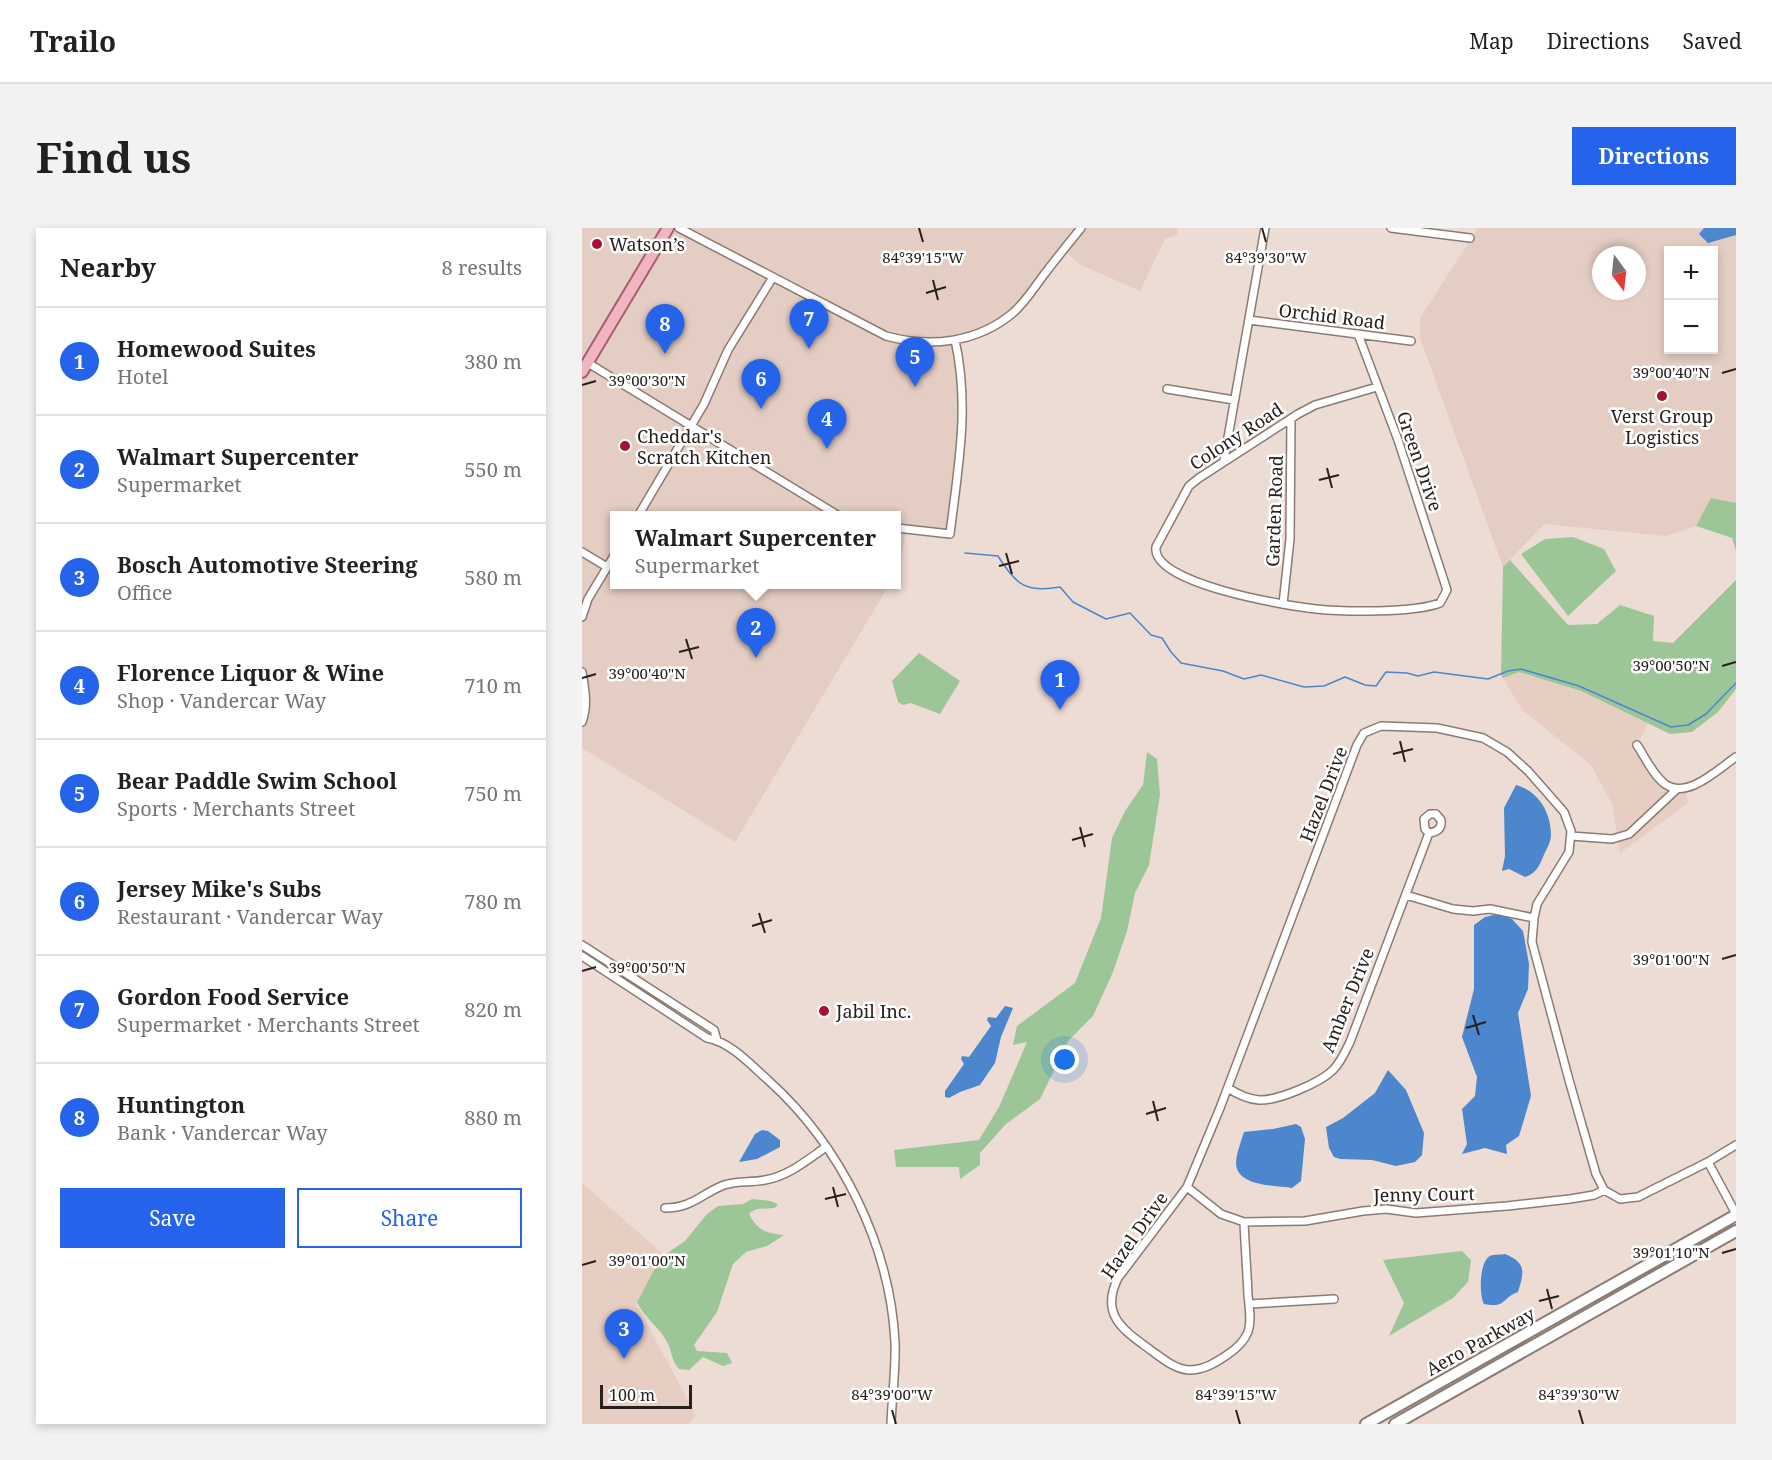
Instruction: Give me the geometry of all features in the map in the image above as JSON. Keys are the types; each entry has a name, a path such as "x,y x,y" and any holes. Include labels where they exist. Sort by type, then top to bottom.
{"main road":[{"path":"585,368 668,228"},
{"name":"Aero Parkway","path":"1366,1424 1736,1215"},
{"name":"Aero Parkway","path":"1395,1424 1736,1231"}],"street":[{"path":"679,228 886,336 922,343 955,340 994,326 1015,311 1081,228"},
{"path":"1224,460 1265,228"},
{"path":"1391,228 1470,238"},
{"path":"641,511 709,395 728,350 773,277"},
{"name":"Orchid Road","path":"1249,320 1411,341"},
{"name":"Green Drive","path":"1283,604 1340,610 1433,606 1440,603 1447,590 1398,440 1358,334"},
{"path":"901,528 950,534 963,416 963,389 955,340"},
{"path":"585,368 691,426 831,511"},
{"name":"Colony Road","path":"1283,604 1243,597 1173,570 1158,558 1155,553 1156,547 1189,486 1224,460 1316,405 1377,387"},
{"path":"1167,388 1234,400"},
{"name":"Garden Road","path":"1283,604 1290,539 1291,419"},
{"path":"582,552 607,567"},
{"path":"582,617 588,599 610,562"},
{"path":"582,672 585,713 582,722"},
{"name":"Hazel Drive","path":"1186,1187 1221,1214 1244,1222 1249,1304 1249,1330 1240,1345 1212,1365 1196,1369 1178,1368 1124,1331 1116,1320 1111,1299 1112,1290 1118,1278 1186,1187 1228,1088 1357,745 1364,733 1381,726 1437,728 1483,738 1507,752 1528,771 1564,812 1569,822 1571,836"},
{"path":"1637,745 1665,784 1677,789"},
{"path":"1736,757 1694,785 1677,789 1629,834 1612,839 1571,836 1569,852 1537,904 1532,942 1596,1174 1604,1190 1620,1199 1638,1197 1708,1162 1736,1145"},
{"name":"Amber Drive","path":"1228,1088 1244,1097 1269,1099 1315,1083 1335,1068 1350,1042 1429,833"},
{"path":"1406,895 1453,909 1473,911 1490,909 1534,918"},
{"path":"582,945 714,1030 717,1040"},
{"path":"582,956 707,1038 717,1040 741,1057 774,1085 826,1147 850,1184 866,1220 887,1288 895,1341 891,1424"},
{"path":"665,1208 679,1208 733,1182 766,1180 783,1175 826,1147"},
{"path":"1708,1162 1736,1215"},
{"name":"Jenny Court","path":"1244,1222 1305,1221 1363,1210 1386,1209 1416,1213 1507,1206 1570,1199 1594,1195 1604,1190"},
{"path":"1249,1304 1334,1299"}],"shaded area":[{"path":"582,228 1178,228 1177,235 1165,239 1140,291 1079,264 1064,250 1004,320 955,340 963,389 950,534 906,529 901,561 901,511 610,511 610,589 887,589 735,842 582,748 582,722 585,713 582,672"},
{"path":"1478,228 1736,228 1736,503 1711,498 1696,526 1666,536 1544,524 1503,567 1420,338 1420,318"},
{"path":"1519,672 1581,691 1648,724 1637,745 1665,784 1686,788 1688,803 1620,853 1612,804 1591,765 1522,710 1503,678"},
{"path":"582,1183 663,1254 636,1303 696,1415 688,1424 582,1424"}],"green space":[{"path":"1711,498 1736,503 1736,551 1732,538 1696,526"},
{"path":"1573,537 1604,549 1616,571 1568,616 1521,554 1545,539"},
{"path":"1510,560 1568,625 1597,624 1620,605 1654,616 1653,641 1673,643 1736,580 1736,689 1718,712 1692,732 1670,734 1581,691 1519,672 1503,678 1501,675 1503,567"},
{"path":"919,653 960,681 940,714 911,703 903,705 898,702 892,681"},
{"path":"1147,752 1157,759 1160,795 1149,865 1135,893 1127,931 1113,972 1093,1016 1069,1040 1040,1099 1006,1124 980,1153 980,1165 960,1179 959,1167 896,1167 894,1150 979,1140 999,1107 1027,1042 1013,1045 1017,1026 1075,983 1101,918 1112,838 1125,811 1143,785"},
{"path":"752,1199 778,1204 775,1208 757,1209 749,1213 762,1230 784,1235 767,1246 746,1252 733,1264 717,1312 694,1345 697,1351 727,1353 732,1363 723,1366 703,1357 689,1370 679,1369 665,1338 637,1302 656,1266 666,1254 685,1241 707,1214 718,1206 743,1204"},
{"path":"1462,1251 1471,1260 1468,1282 1453,1298 1389,1336 1404,1303 1383,1260"}],"water":[{"path":"1704,228 1736,228 1736,235 1708,243 1699,234"},
{"path":"1516,785 1531,792 1542,804 1549,818 1551,835 1540,864 1534,872 1525,877 1509,869 1502,871 1505,856 1504,808"},
{"path":"1498,914 1512,919 1523,931 1529,964 1528,989 1518,1013 1531,1096 1519,1136 1506,1145 1507,1154 1485,1148 1462,1154 1467,1144 1462,1109 1475,1096 1477,1077 1462,1037 1474,989 1474,925 1485,917"},
{"path":"1005,1006 1013,1008 1001,1037 995,1063 980,1085 949,1098 945,1097 945,1091 964,1064 962,1056 969,1057 991,1026 987,1020 988,1017 996,1018"},
{"path":"1388,1070 1406,1090 1424,1133 1422,1155 1415,1162 1396,1166 1372,1160 1334,1157 1329,1148 1326,1127 1343,1118 1375,1093"},
{"path":"1296,1124 1301,1127 1305,1139 1301,1181 1292,1188 1258,1184 1238,1172 1236,1164 1244,1132"},
{"path":"762,1130 768,1131 780,1140 780,1147 757,1159 739,1162 755,1134"},
{"path":"1505,1254 1517,1261 1522,1269 1518,1292 1500,1304 1484,1304 1481,1286 1486,1259 1493,1255"}],"waterway":[{"path":"965,553 998,556 1010,574 1023,585 1039,589 1060,587 1073,602 1106,619 1130,613 1151,635 1162,638 1181,663 1223,671 1244,679 1261,675 1304,687 1324,686 1345,677 1365,685 1376,686 1386,672 1418,676 1434,672 1488,679 1508,671 1521,669 1579,686 1671,727 1688,725 1706,714 1736,683"}],"place":[{"name":"Watson’s","path":"597,244"},
{"name":"Gordon Food Service","path":"809,349"},
{"name":"Huntington","path":"665,354"},
{"name":"Bear Paddle Swim School","path":"915,387"},
{"name":"Verst Group Logistics","path":"1662,396"},
{"name":"Jersey Mike's Subs","path":"761,409"},
{"name":"Cheddar's Scratch Kitchen","path":"625,446"},
{"name":"Florence Liquor & Wine","path":"827,449"},
{"name":"Walmart Supercenter","path":"756,658"},
{"name":"Homewood Suites","path":"1060,710"},
{"name":"Jabil Inc.","path":"824,1011"},
{"name":"Bosch Automotive Steering","path":"624,1359"}]}
